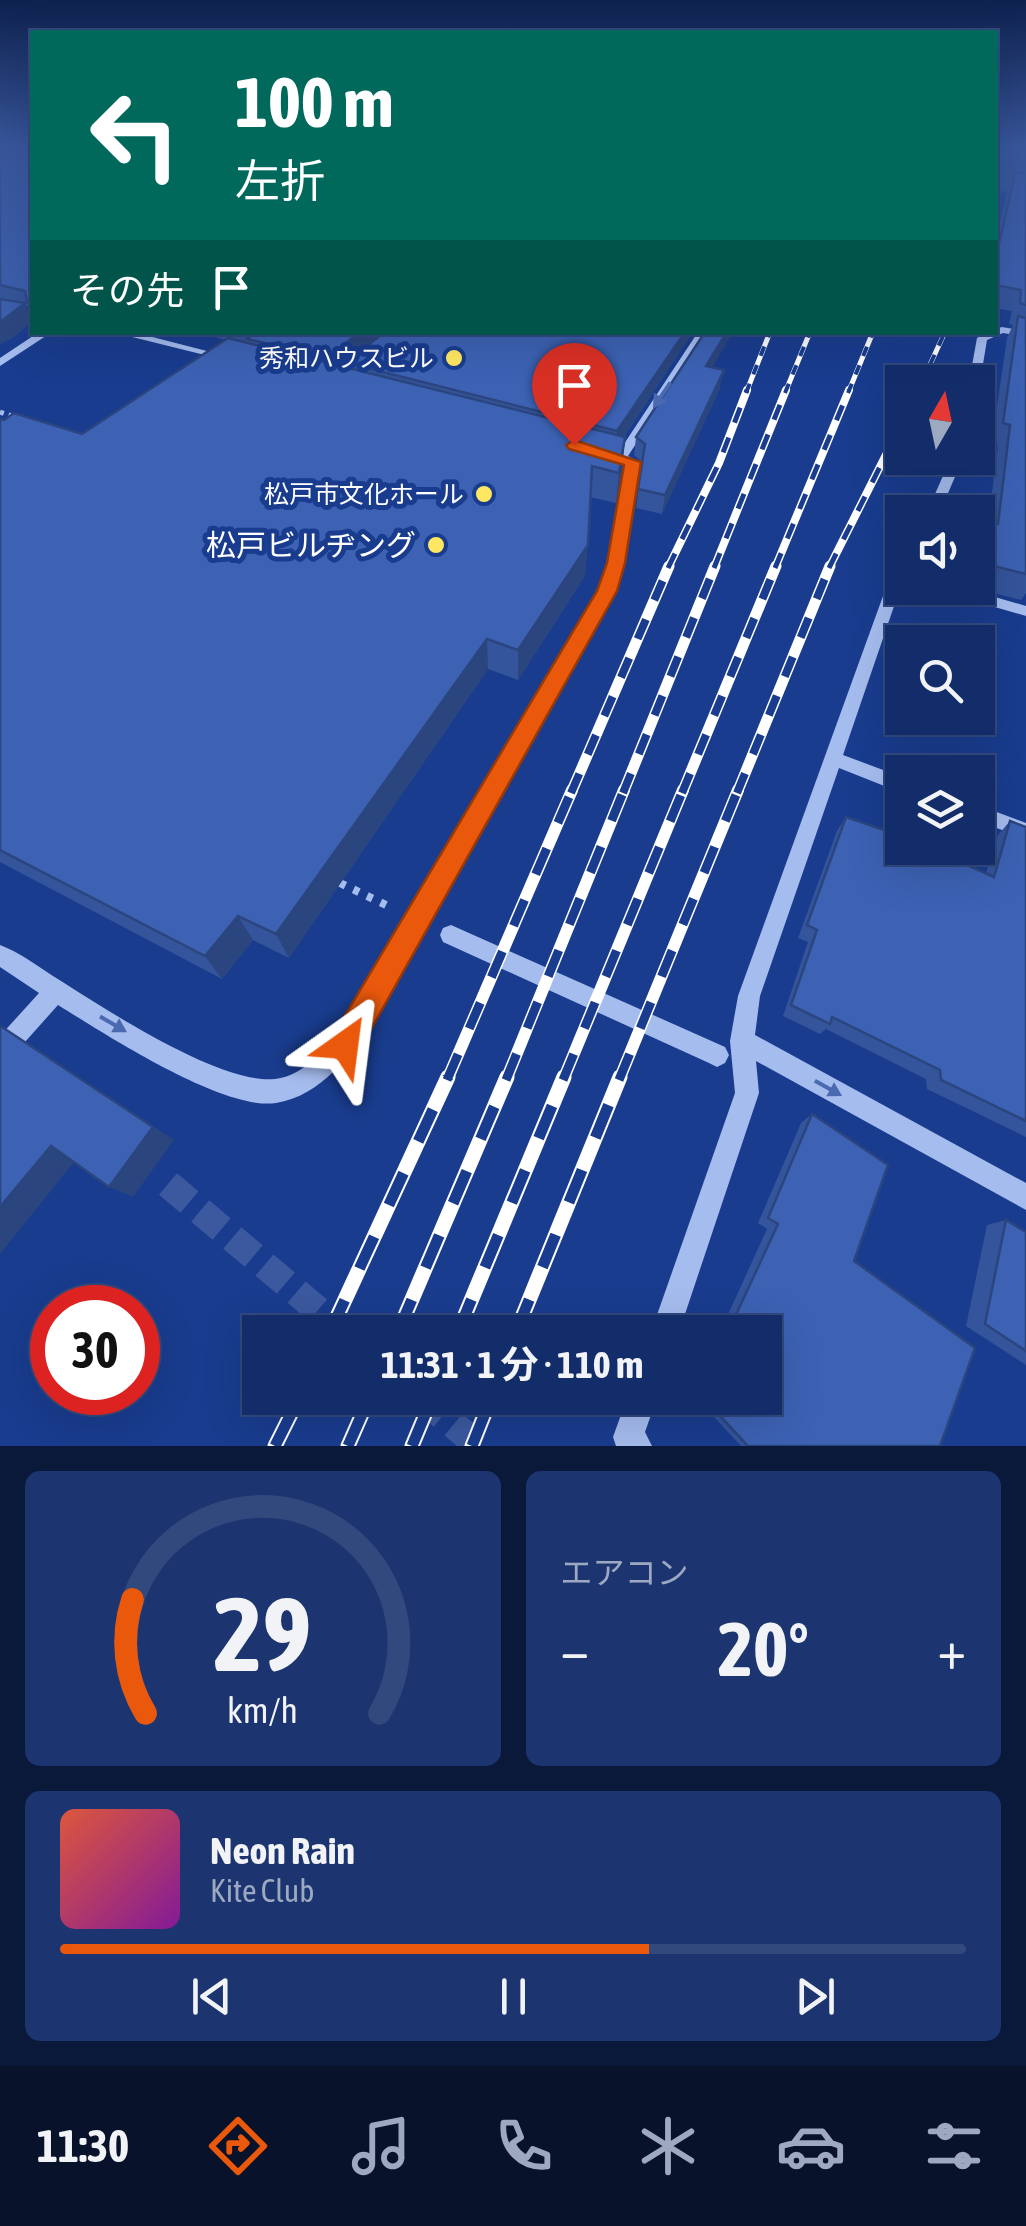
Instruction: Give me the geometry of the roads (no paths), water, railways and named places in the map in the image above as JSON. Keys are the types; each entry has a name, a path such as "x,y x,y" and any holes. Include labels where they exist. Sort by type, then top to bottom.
{"street":[{"path":"998,332 1026,334"},
{"path":"0,363 42,335"},
{"path":"130,335 243,361"},
{"path":"622,457 702,335"},
{"path":"977,365 982,338 990,335"},
{"path":"0,954 56,992 200,1074 272,1092 308,1078 345,1045 607,591 616,563 633,462 590,449"},
{"path":"995,602 1026,611"},
{"path":"671,1315 747,1093 742,1041 748,996 889,605"},
{"path":"834,759 885,778"},
{"path":"995,819 1026,831"},
{"path":"451,935 717,1055"},
{"path":"0,1052 56,992"},
{"path":"742,1041 1026,1198"},
{"path":"630,1443 637,1415"}],"tunnel":[{"path":"168,1184 324,1315"},
{"path":"442,1415 479,1446"}],"railway":[{"path":"746,393 769,335"},
{"path":"785,393 809,335"},
{"path":"848,393 872,335"},
{"path":"930,365 944,335"},
{"path":"668,568 719,463 747,390"},
{"path":"714,568 786,390"},
{"path":"775,568 849,390"},
{"path":"830,566 885,457"},
{"path":"571,793 669,566"},
{"path":"623,793 715,566"},
{"path":"682,793 776,566"},
{"path":"737,793 830,566"},
{"path":"447,1080 572,790"},
{"path":"506,1080 624,790"},
{"path":"563,1080 683,790"},
{"path":"619,1080 738,790"},
{"path":"338,1315 448,1077"},
{"path":"405,1315 507,1077"},
{"path":"465,1315 564,1077"},
{"path":"523,1315 620,1077"},
{"path":"275,1446 290,1415"},
{"path":"348,1446 362,1415"},
{"path":"412,1446 425,1415"},
{"path":"472,1446 484,1415"}],"place":[{"name":"秀和ハウスビル","path":"454,358"},
{"name":"松戸市文化ホール","path":"484,494"},
{"name":"松戸ビルヂング","path":"436,545"}]}
